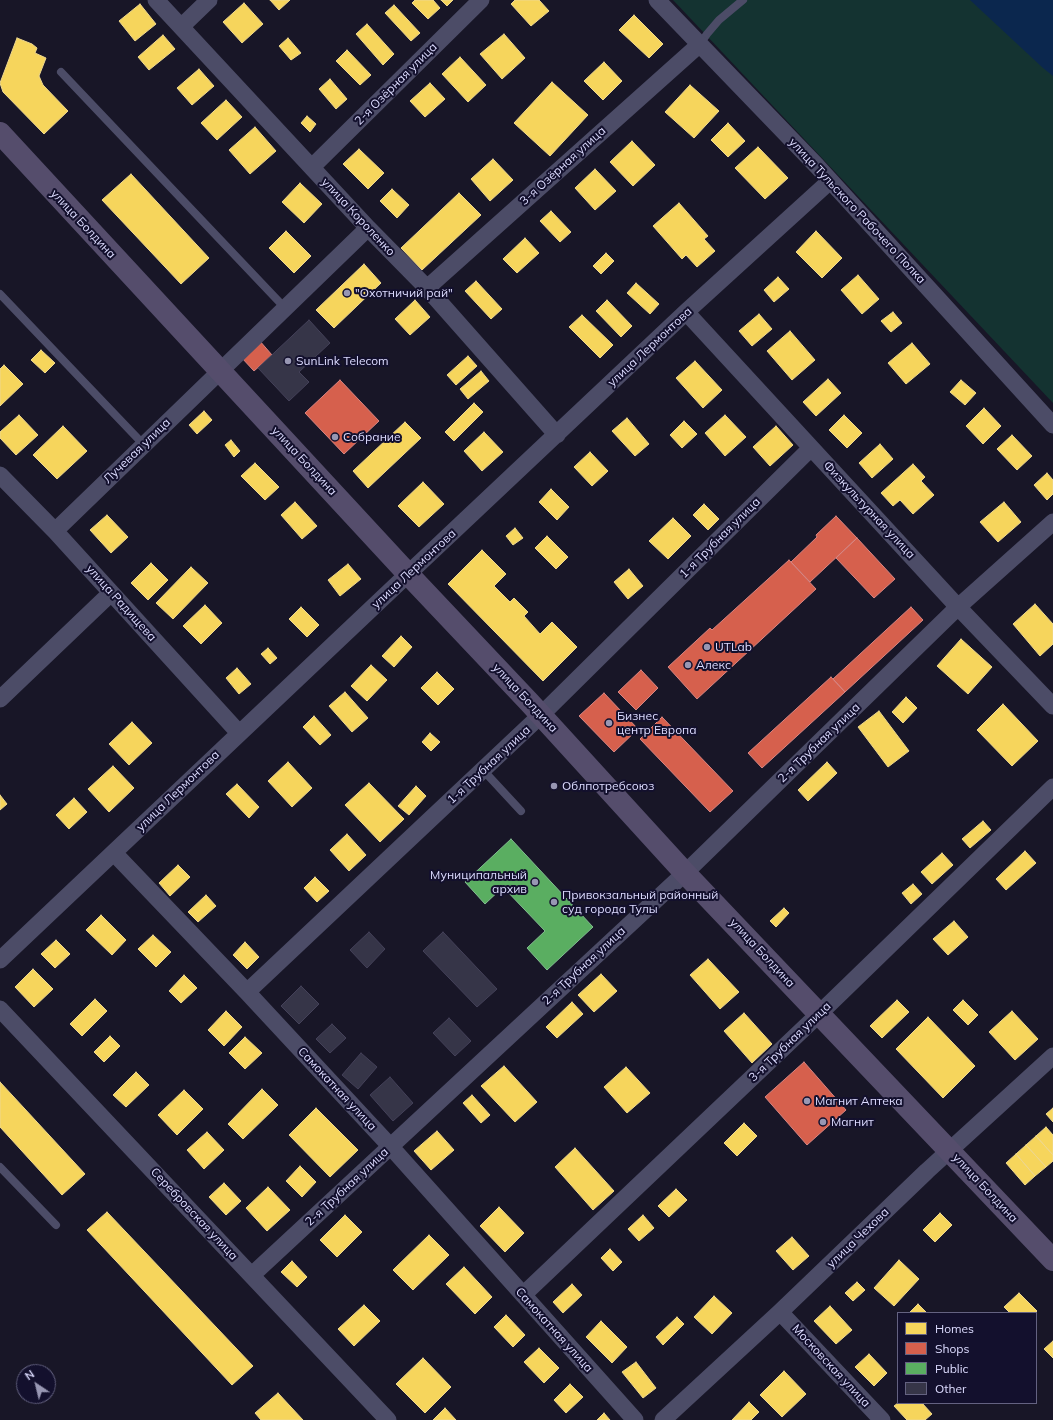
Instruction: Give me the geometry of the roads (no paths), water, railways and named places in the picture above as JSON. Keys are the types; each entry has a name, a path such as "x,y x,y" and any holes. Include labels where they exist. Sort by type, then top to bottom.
{"main road":[{"name":"улица Болдина","path":"0,133 408,574 541,715 685,873 1053,1260"}],"street":[{"name":"улица Короленко","path":"156,0 182,26 368,228 427,288 557,435"},
{"path":"182,26 209,0"},
{"name":"2-я Озёрная улица","path":"312,167 481,0"},
{"name":"улица Тульского Рабочего Полка","path":"657,0 830,181 1053,425"},
{"name":"3-я Озёрная улица","path":"427,288 700,44"},
{"name":"улица Лермонтова","path":"0,960 686,312 830,181"},
{"name":"Лучевая улица","path":"55,531 368,228"},
{"name":"Физкультурная улица","path":"686,312 958,607 1053,706"},
{"name":"1-я Трубная улица","path":"247,992 541,715 811,448"},
{"name":"улица Радищева","path":"0,475 55,531 239,733"},
{"name":"2-я Трубная улица","path":"252,1275 685,873 958,607 1053,522"},
{"path":"0,699 111,593"},
{"name":"3-я Трубная улица","path":"523,1295 819,1014 1053,787"},
{"name":"Самокатная улица","path":"114,853 247,992 391,1147 635,1420"},
{"name":"Серебровская улица","path":"0,1009 388,1420"},
{"name":"улица Чехова","path":"663,1420 780,1312 927,1171 1053,1056"},
{"name":"Московская улица","path":"780,1312 882,1420"}],"lane":[{"path":"700,44 719,20 744,0"},
{"path":"61,72 285,308"},
{"path":"0,294 144,445"},
{"path":"483,770 521,811"},
{"path":"0,1167 56,1225"}],"water":[{"path":"970,0 1053,0 1053,76 1043,68"}],"place":[{"name":"\"Охотничий рай\"","path":"347,293"},
{"name":"SunLink Telecom","path":"288,361"},
{"name":"Собрание","path":"335,437"},
{"name":"UTLab","path":"707,647"},
{"name":"Алекс","path":"688,665"},
{"name":"Бизнес центр Европа","path":"609,723"},
{"name":"Облпотребсоюз","path":"554,786"},
{"name":"Муниципальный архив","path":"535,882"},
{"name":"Привокзальный районный суд города Тулы","path":"554,902"},
{"name":"Магнит Аптека","path":"807,1101"},
{"name":"Магнит","path":"823,1122"}]}
